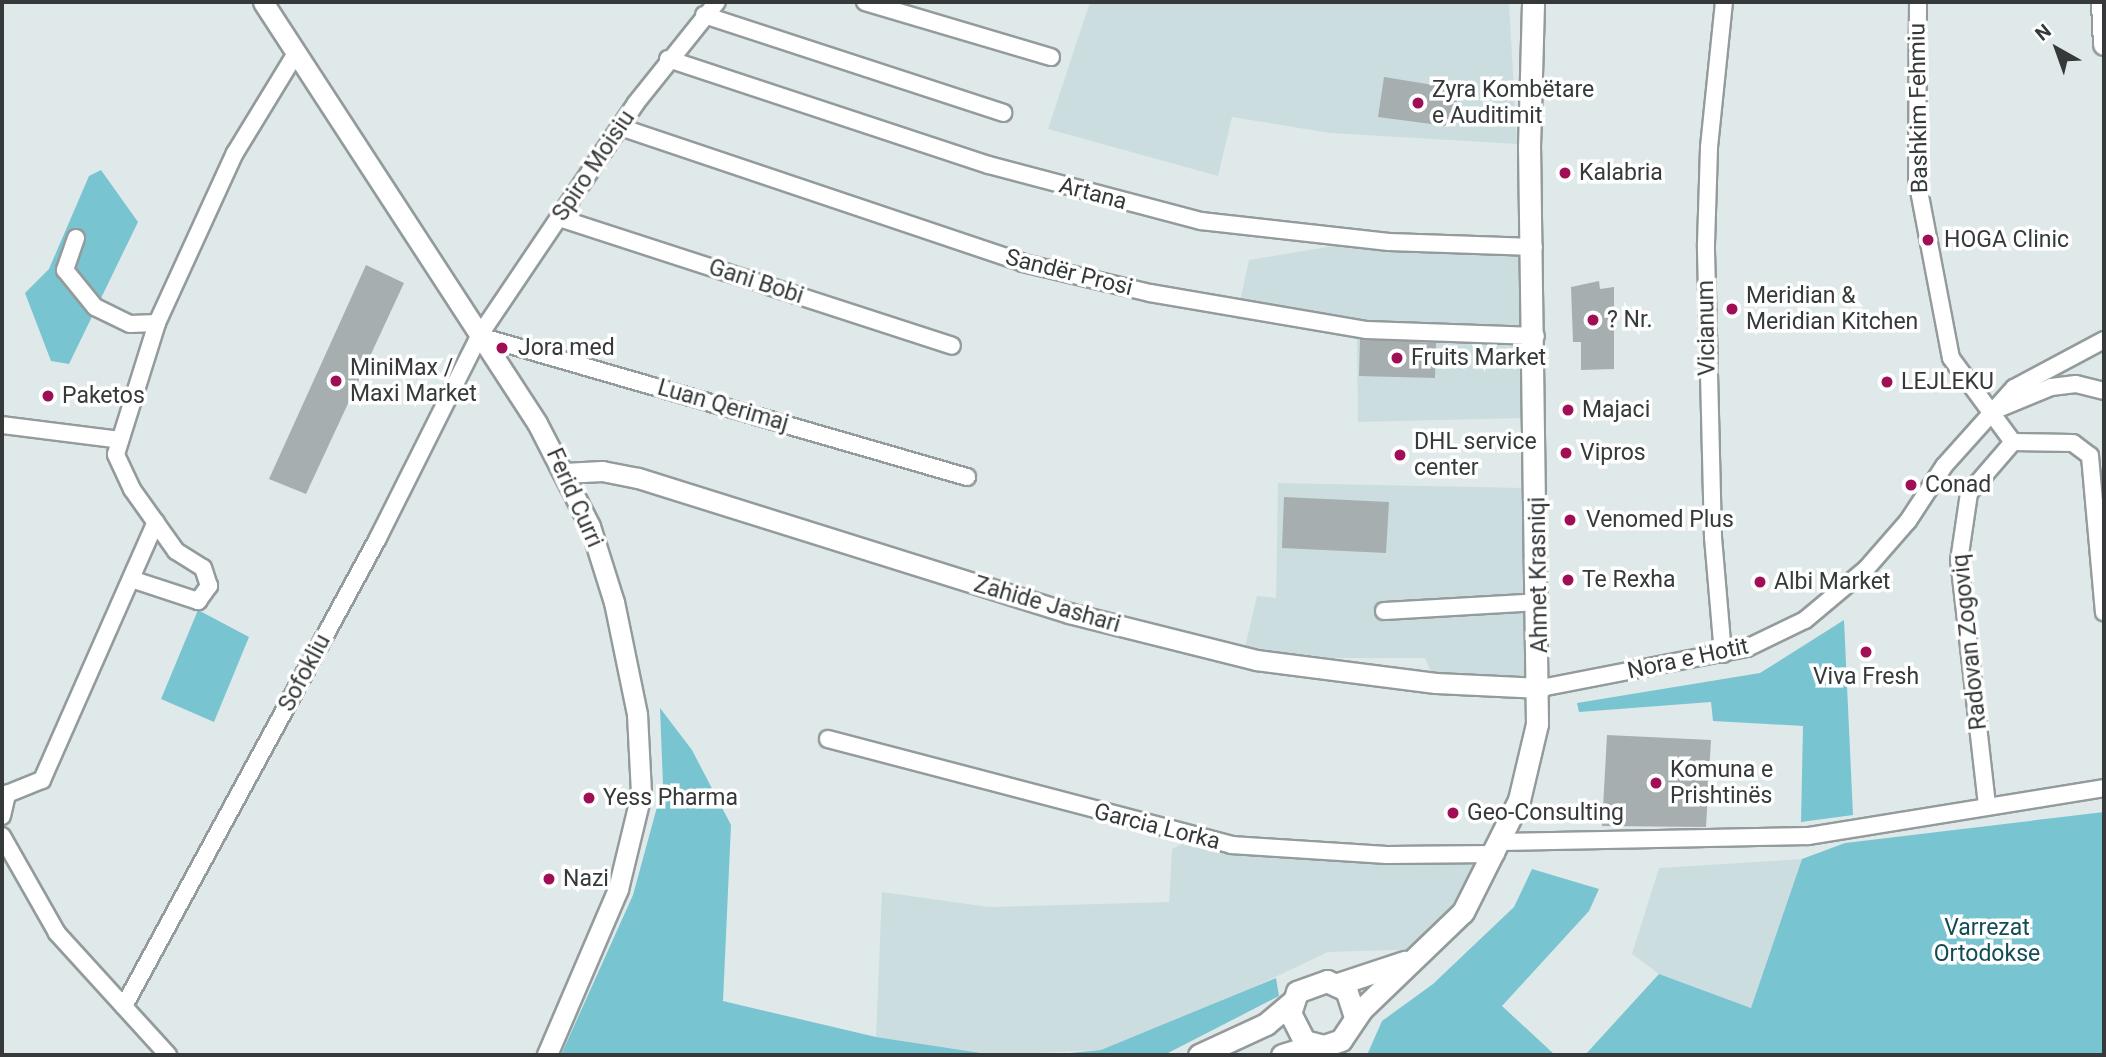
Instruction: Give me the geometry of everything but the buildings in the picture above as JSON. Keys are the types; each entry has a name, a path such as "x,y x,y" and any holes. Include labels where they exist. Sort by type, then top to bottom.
{"main road":[{"name":"Ahmet Krasniqi","path":"1283,1055 1333,1044 1463,912 1499,848 1531,761 1541,688 1533,2"},
{"path":"2102,2 2104,44"},
{"name":"Ahmet Krasniqi","path":"1338,984 1380,974 1427,949"},
{"path":"1199,1055 1266,1024 1316,981 1338,984 1352,998 1352,1026"},
{"path":"1292,1002 1296,1033 1318,1049"}],"street":[{"name":"Ferid Curri","path":"263,2 479,336 564,473 590,526 614,602 642,767 637,820 618,888 547,1055"},
{"name":"Spiro Moisiu","path":"479,336 620,127 668,60 704,15 718,2"},
{"path":"865,2 1051,57"},
{"name":"Vicianum","path":"1723,654 1713,537 1706,244 1709,147 1724,2"},
{"name":"Bashkim Fehmiu","path":"1918,2 1917,180 1951,358 1988,414 2013,442"},
{"path":"704,15 1003,113"},
{"path":"131,579 198,601 204,599 209,586 203,568 184,560 120,468 120,440 138,398 157,323 235,153 296,54"},
{"name":"Artana","path":"668,60 989,165 1200,220 1389,242 1534,247"},
{"name":"Sandër Prosi","path":"620,127 1023,263 1150,293 1367,330 1536,336"},
{"name":"Gani Bobi","path":"559,218 952,346"},
{"path":"76,238 65,270 95,307 130,324 157,323"},
{"name":"Luan Qerimaj","path":"479,336 967,478"},
{"name":"Sofokliu","path":"124,1006 378,538 479,336"},
{"name":"Nora e Hotit","path":"1541,688 1723,654 1766,641 1805,620 1866,569 1988,414 2036,373 2104,340"},
{"name":"Nora e Hotit","path":"1988,414 2051,387 2076,384 2104,391"},
{"path":"2,425 120,440"},
{"path":"2013,442 2073,443 2090,456 2104,612"},
{"name":"Radovan Zogoviq","path":"1987,805 1959,561 1969,493 2013,442"},
{"name":"Zahide Jashari","path":"564,473 602,471 638,478 1069,613 1256,660 1436,683 1541,688"},
{"path":"2,809 8,794 42,780 156,522"},
{"path":"1384,611 1539,602"},
{"name":"Garcia Lorka","path":"828,738 1231,845 1387,855 1499,848"},
{"path":"1499,848 1808,836 1875,829 1987,805 2104,788"},
{"path":"2,836 57,933 168,1055"},
{"path":"1340,1055 1352,1026"}],"shaded area":[{"path":"1090,2 1509,2 1517,144 1330,133 1232,117 1218,176 1048,129"},
{"path":"1333,246 1523,252 1541,688 1436,683 1425,658 1331,658 1245,647 1257,596 1276,598 1278,483 1525,488 1523,418 1358,422 1357,334 1236,319 1249,260"},
{"path":"1198,835 1231,845 1491,848 1496,854 1427,949 1328,952 1182,1021 1101,1050 994,1055 876,1037 882,892 989,907 1169,902 1172,849"},
{"path":"1802,859 1751,1008 1659,974 1632,954 1659,868"}],"green space":[{"path":"101,170 138,222 69,364 51,361 25,293 49,269 89,176"},
{"path":"198,610 249,637 214,722 161,699"},
{"path":"1844,620 1853,815 1801,822 1803,726 1713,721 1711,702 1579,712 1577,703 1760,673"},
{"path":"660,708 692,750 731,825 723,1001 876,1037 994,1055 561,1055 633,895 663,785"},
{"name":"Varrezat Ortodokse","path":"2104,812 2104,1055 1585,1055 1659,974 1751,1008 1802,859 1845,843"},
{"path":"1532,869 1599,889 1589,911 1502,1006 1555,1055 1367,1055 1382,1021 1433,984 1514,907"},
{"path":"1276,978 1279,996 1168,1053 1048,1055 1101,1050"}],"place":[{"name":"Zyra Kombëtare e Auditimit","path":"1418,103"},
{"name":"Kalabria","path":"1565,173"},
{"name":"HOGA Clinic","path":"1928,240"},
{"name":"Meridian & Meridian Kitchen","path":"1732,309"},
{"name":"? Nr.","path":"1593,320"},
{"name":"Jora med","path":"502,348"},
{"name":"Fruits Market","path":"1397,358"},
{"name":"MiniMax / Maxi Market","path":"336,381"},
{"name":"LEJLEKU","path":"1887,382"},
{"name":"Paketos","path":"48,396"},
{"name":"Majaci","path":"1568,410"},
{"name":"Vipros","path":"1566,453"},
{"name":"DHL service center","path":"1400,455"},
{"name":"Conad","path":"1911,485"},
{"name":"Venomed Plus","path":"1570,520"},
{"name":"Te Rexha","path":"1568,580"},
{"name":"Albi Market","path":"1760,582"},
{"name":"Viva Fresh","path":"1866,652"},
{"name":"Komuna e Prishtinës","path":"1656,783"},
{"name":"Yess Pharma","path":"589,798"},
{"name":"Geo-Consulting","path":"1453,813"},
{"name":"Nazi","path":"549,879"}]}
